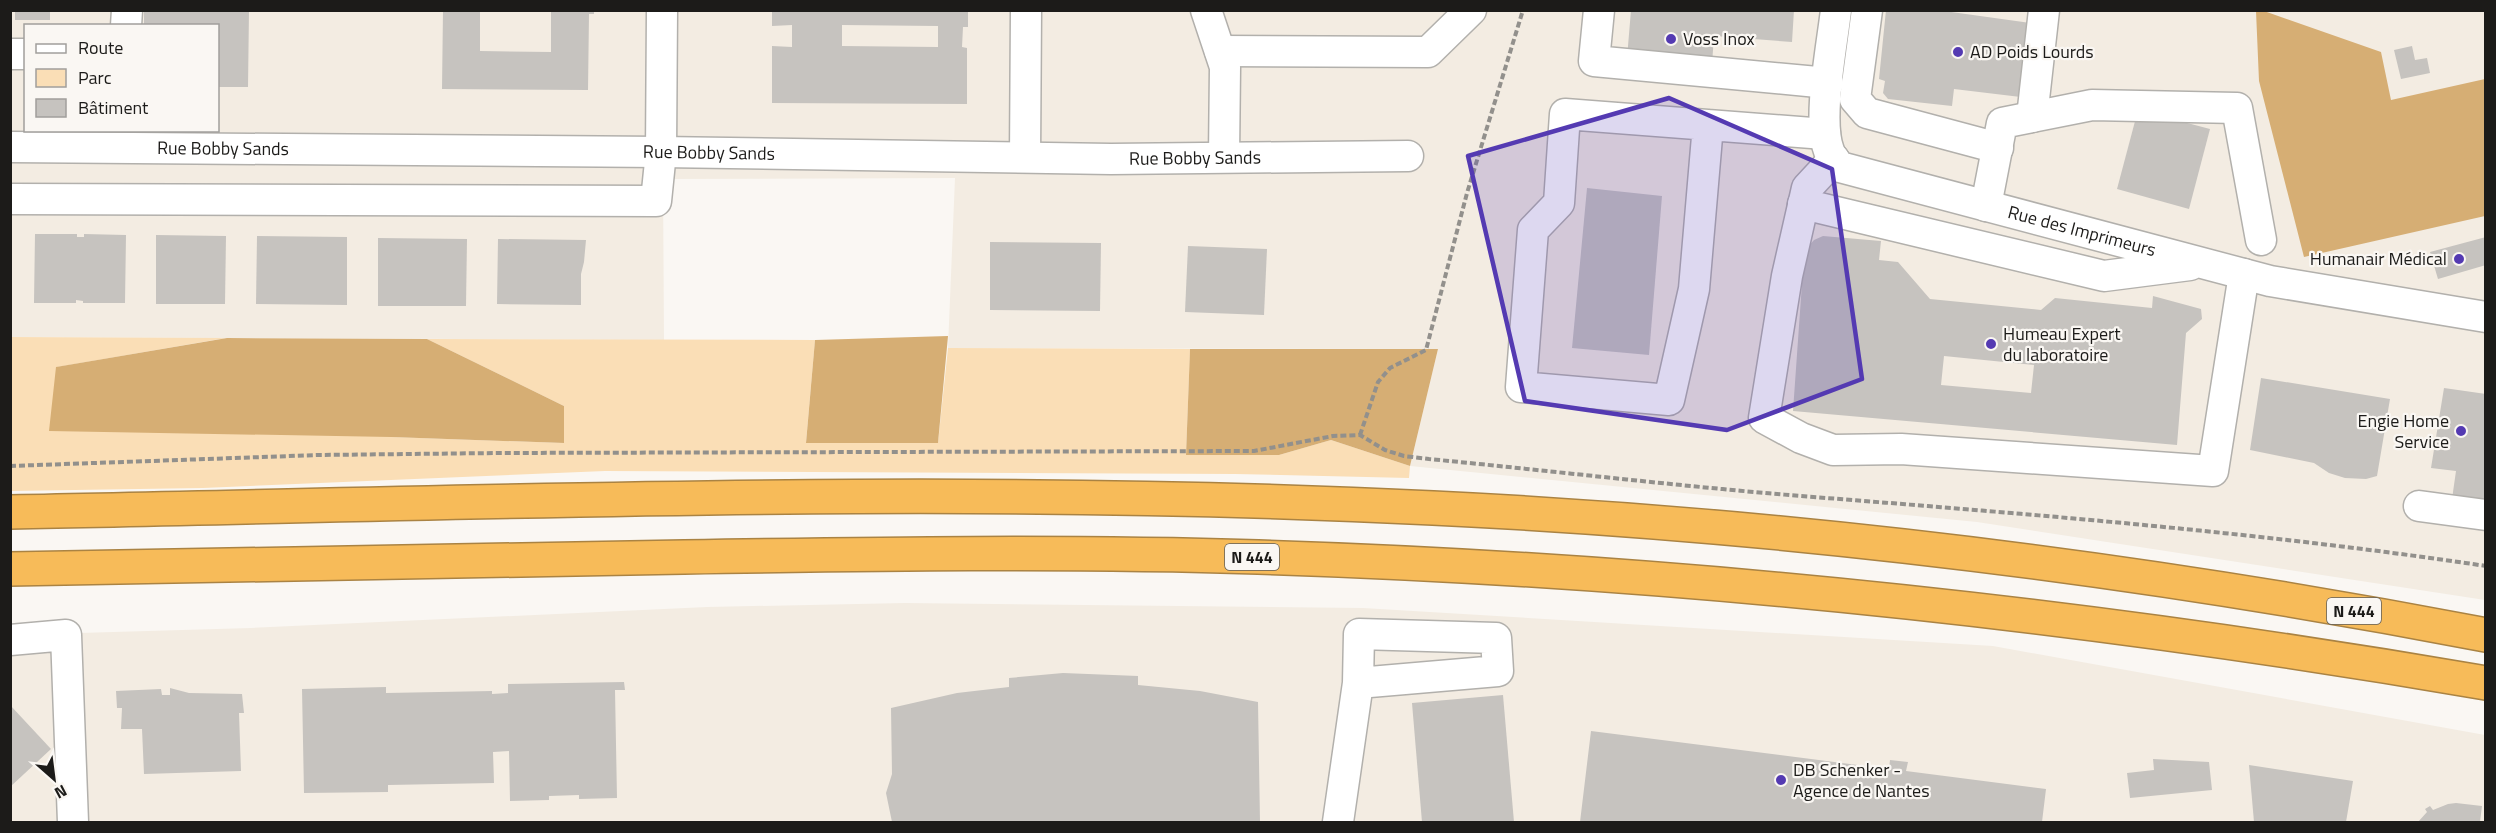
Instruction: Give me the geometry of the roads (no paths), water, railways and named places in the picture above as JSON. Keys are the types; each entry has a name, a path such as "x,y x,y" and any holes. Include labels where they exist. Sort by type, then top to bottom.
{"highway":[{"name":"N 444","path":"10,512 871,498 1234,501 1430,507 1673,523 1971,555 2223,589 2486,635"},
{"name":"N 444","path":"10,569 920,554 1255,557 1416,563 1732,584 1972,608 2248,644 2486,683"}],"street":[{"path":"10,199 656,201 661,152 662,10"},
{"path":"1025,157 1026,10"},
{"path":"1206,10 1225,67 1224,157"},
{"path":"1220,51 1428,52 1470,10"},
{"path":"1599,10 1594,61 1828,83"},
{"path":"1836,10 1828,83 1830,147 1807,188 1803,204 1787,276 1764,418 1801,438 1833,450 1901,449 2213,471 2244,274"},
{"path":"1867,10 1855,99 1867,113 1998,148"},
{"path":"2032,117 2044,10"},
{"path":"1986,206 2002,123 2092,105 2237,108 2261,240"},
{"path":"1708,125 1695,289 1669,400 1521,387 1533,230 1559,203 1565,114 1708,125 1830,147"},
{"name":"Rue Bobby Sands","path":"10,147 40,139 124,139 661,152 1025,157 1408,156"},
{"name":"Rue des Imprimeurs","path":"1830,147 1840,167 1855,172 2270,281 2486,317"},
{"path":"1803,204 2104,276 2203,263"},
{"path":"2419,506 2486,515"},
{"path":"10,640 66,635 73,822"},
{"path":"1338,822 1358,683"}],"place":[{"name":"Voss Inox","path":"1671,39"},
{"name":"AD Poids Lourds","path":"1958,52"},
{"name":"Humanair Médical","path":"2459,259"},
{"name":"Humeau Expert du laboratoire","path":"1991,344"},
{"name":"Engie Home Service","path":"2461,431"},
{"name":"DB Schenker - Agence de Nantes","path":"1781,780"}]}
